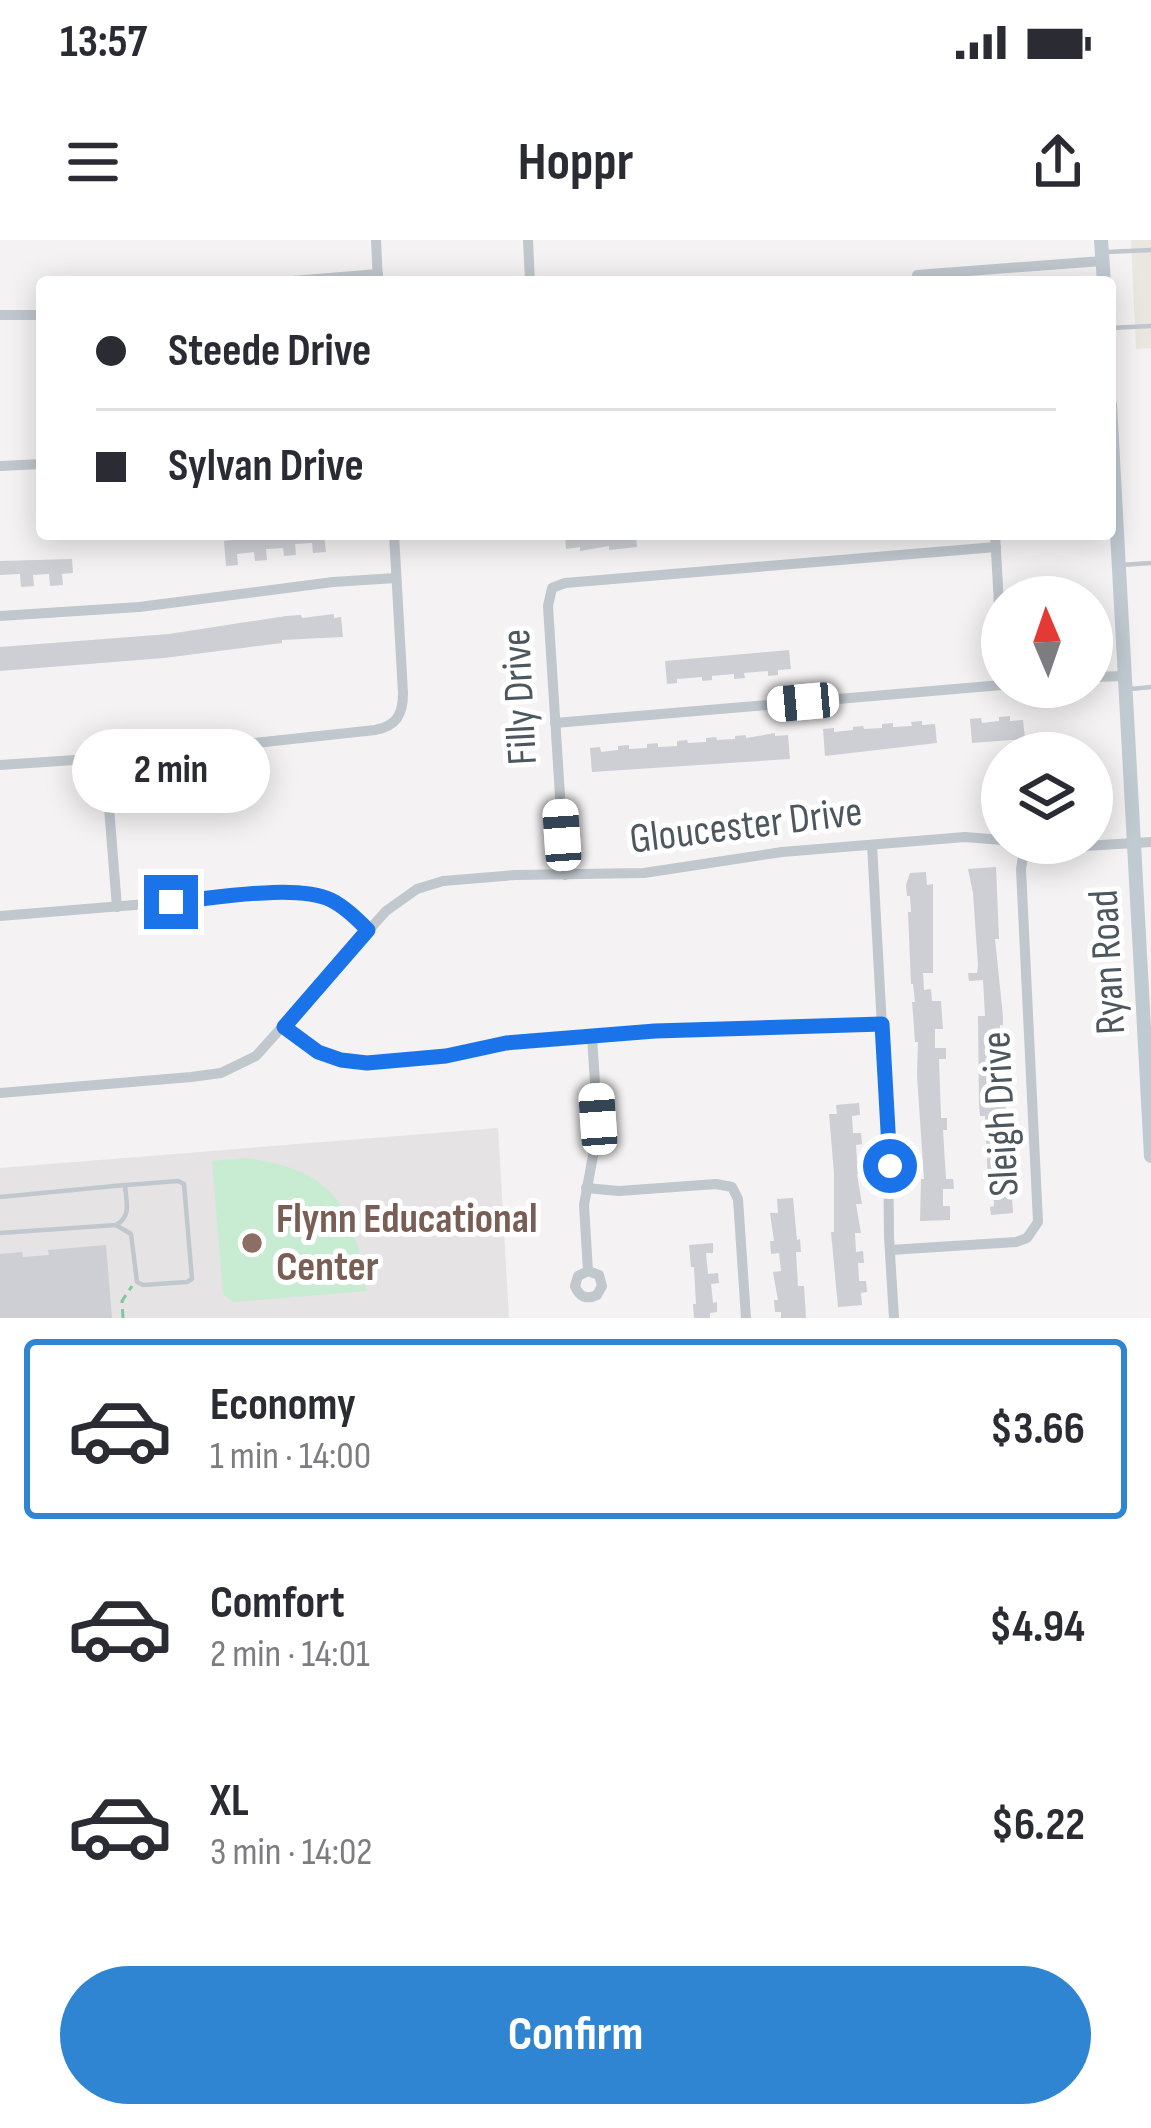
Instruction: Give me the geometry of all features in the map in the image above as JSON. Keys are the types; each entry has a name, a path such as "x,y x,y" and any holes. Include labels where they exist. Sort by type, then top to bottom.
{"main road":[{"name":"Ryan Road","path":"1116,525 1124,682 1143,842 1151,1156"}],"street":[{"path":"376,240 378,276"},
{"path":"528,240 530,276"},
{"path":"916,274 1102,251"},
{"path":"0,315 36,316"},
{"path":"0,466 36,464"},
{"path":"0,765 385,728 398,718 403,706 394,540"},
{"path":"995,540 997,576"},
{"name":"Filly Drive","path":"565,875 548,606 552,588 995,540"},
{"path":"0,616 140,607 396,578"},
{"path":"1113,680 1124,682"},
{"path":"555,723 981,687"},
{"path":"105,758 117,907"},
{"name":"Gloucester Drive","path":"0,1093 220,1072 256,1056 396,902 429,884 496,876 644,873 782,852 981,839"},
{"path":"1113,844 1143,842"},
{"path":"872,845 894,1318"},
{"name":"Sleigh Drive","path":"890,1250 1016,1242 1027,1238 1038,1222 1021,864"},
{"path":"0,916 307,893 341,906 368,930"},
{"path":"284,1027 318,1052 353,1063 422,1059 506,1043 655,1031 882,1024"},
{"path":"588,1271 586,1188 598,1128 592,1037"},
{"path":"586,1188 732,1187 738,1199 746,1318"}],"lane":[{"path":"1102,251 1151,250"},
{"path":"1116,328 1151,326"},
{"path":"1118,565 1151,562"},
{"path":"1124,682 1151,687"},
{"path":"0,1197 178,1181 185,1189 192,1279 143,1285 136,1280 131,1234 116,1225"},
{"path":"0,1233 116,1225 128,1214 125,1185"}],"path":[{"path":"123,1318 122,1301 136,1280"}],"shaded area":[{"path":"1131,240 1151,240 1151,348 1136,349"},
{"name":"Flynn Educational Center","path":"498,1128 509,1318 0,1318 0,1168"}],"green space":[{"path":"245,1158 300,1172 335,1197 355,1236 366,1291 233,1302 223,1294 212,1161"}],"building":[{"path":"325,540 326,552 313,553 312,543 295,544 296,555 284,556 283,548 266,549 267,560 255,561 254,552 237,554 238,565 226,566 224,541"},
{"path":"565,540 636,540 637,547 566,549"},
{"path":"72,559 73,573 62,574 63,585 50,586 49,574 33,575 34,586 21,587 20,574 0,575 0,561"},
{"path":"334,614 334,618 341,617 343,637 0,671 0,647 169,634 286,616"},
{"path":"789,650 791,669 778,670 778,675 768,676 768,671 744,673 745,678 734,679 734,674 667,684 665,661"},
{"path":"999,717 1023,720 1024,732 981,732 981,742 972,743 970,719 981,718 982,723 999,721"},
{"path":"922,721 922,725 935,724 937,743 825,756 823,729 882,728 882,724 893,723 893,727 912,726 911,722"},
{"path":"788,735 790,759 592,772 590,748 600,747 601,752 629,745 629,749 658,743 658,747 677,746 677,741"},
{"path":"996,867 999,939 995,939 1003,1016 1000,1044 1004,1044 1013,1213 991,1215 993,1182 988,1182 985,1116 980,1116 979,1104 978,1016 985,1016 983,980 969,981 968,973 977,973 978,966 968,869"},
{"path":"926,872 927,885 933,884 933,973 923,973 924,990 931,989 932,1001 941,1001 943,1029 935,1029 935,1048 946,1048 946,1059 939,1059 941,1118 947,1118 947,1130 943,1130 946,1179 953,1179 954,1189 943,1189 943,1206 950,1206 950,1220 920,1221 924,1179 906,885 910,873"},
{"path":"859,1103 860,1115 852,1116 853,1133 861,1133 862,1144 856,1145 857,1162 862,1162 862,1174 857,1174 862,1204 856,1204 861,1233 855,1233 856,1252 863,1251 864,1263 858,1263 859,1281 866,1281 867,1292 861,1293 862,1305 838,1307 829,1114 837,1114 836,1105"},
{"path":"793,1198 801,1252 796,1252 798,1286 804,1286 806,1318 781,1318 781,1312 775,1312 773,1272 781,1271 779,1253 771,1254 770,1213 778,1213 777,1199"},
{"path":"713,1243 713,1253 706,1253 708,1274 718,1273 719,1283 711,1284 717,1312 710,1313 710,1318 694,1318 689,1245"},
{"path":"106,1245 112,1318 0,1318 0,1254 49,1255 48,1250"}],"place":[{"name":"Flynn Educational Center","path":"252,1243"}],"route":[{"path":"171,902 307,893 332,900 351,914 368,930 284,1027 318,1052 353,1063 446,1056 506,1043 655,1031 882,1024 890,1166"}]}
